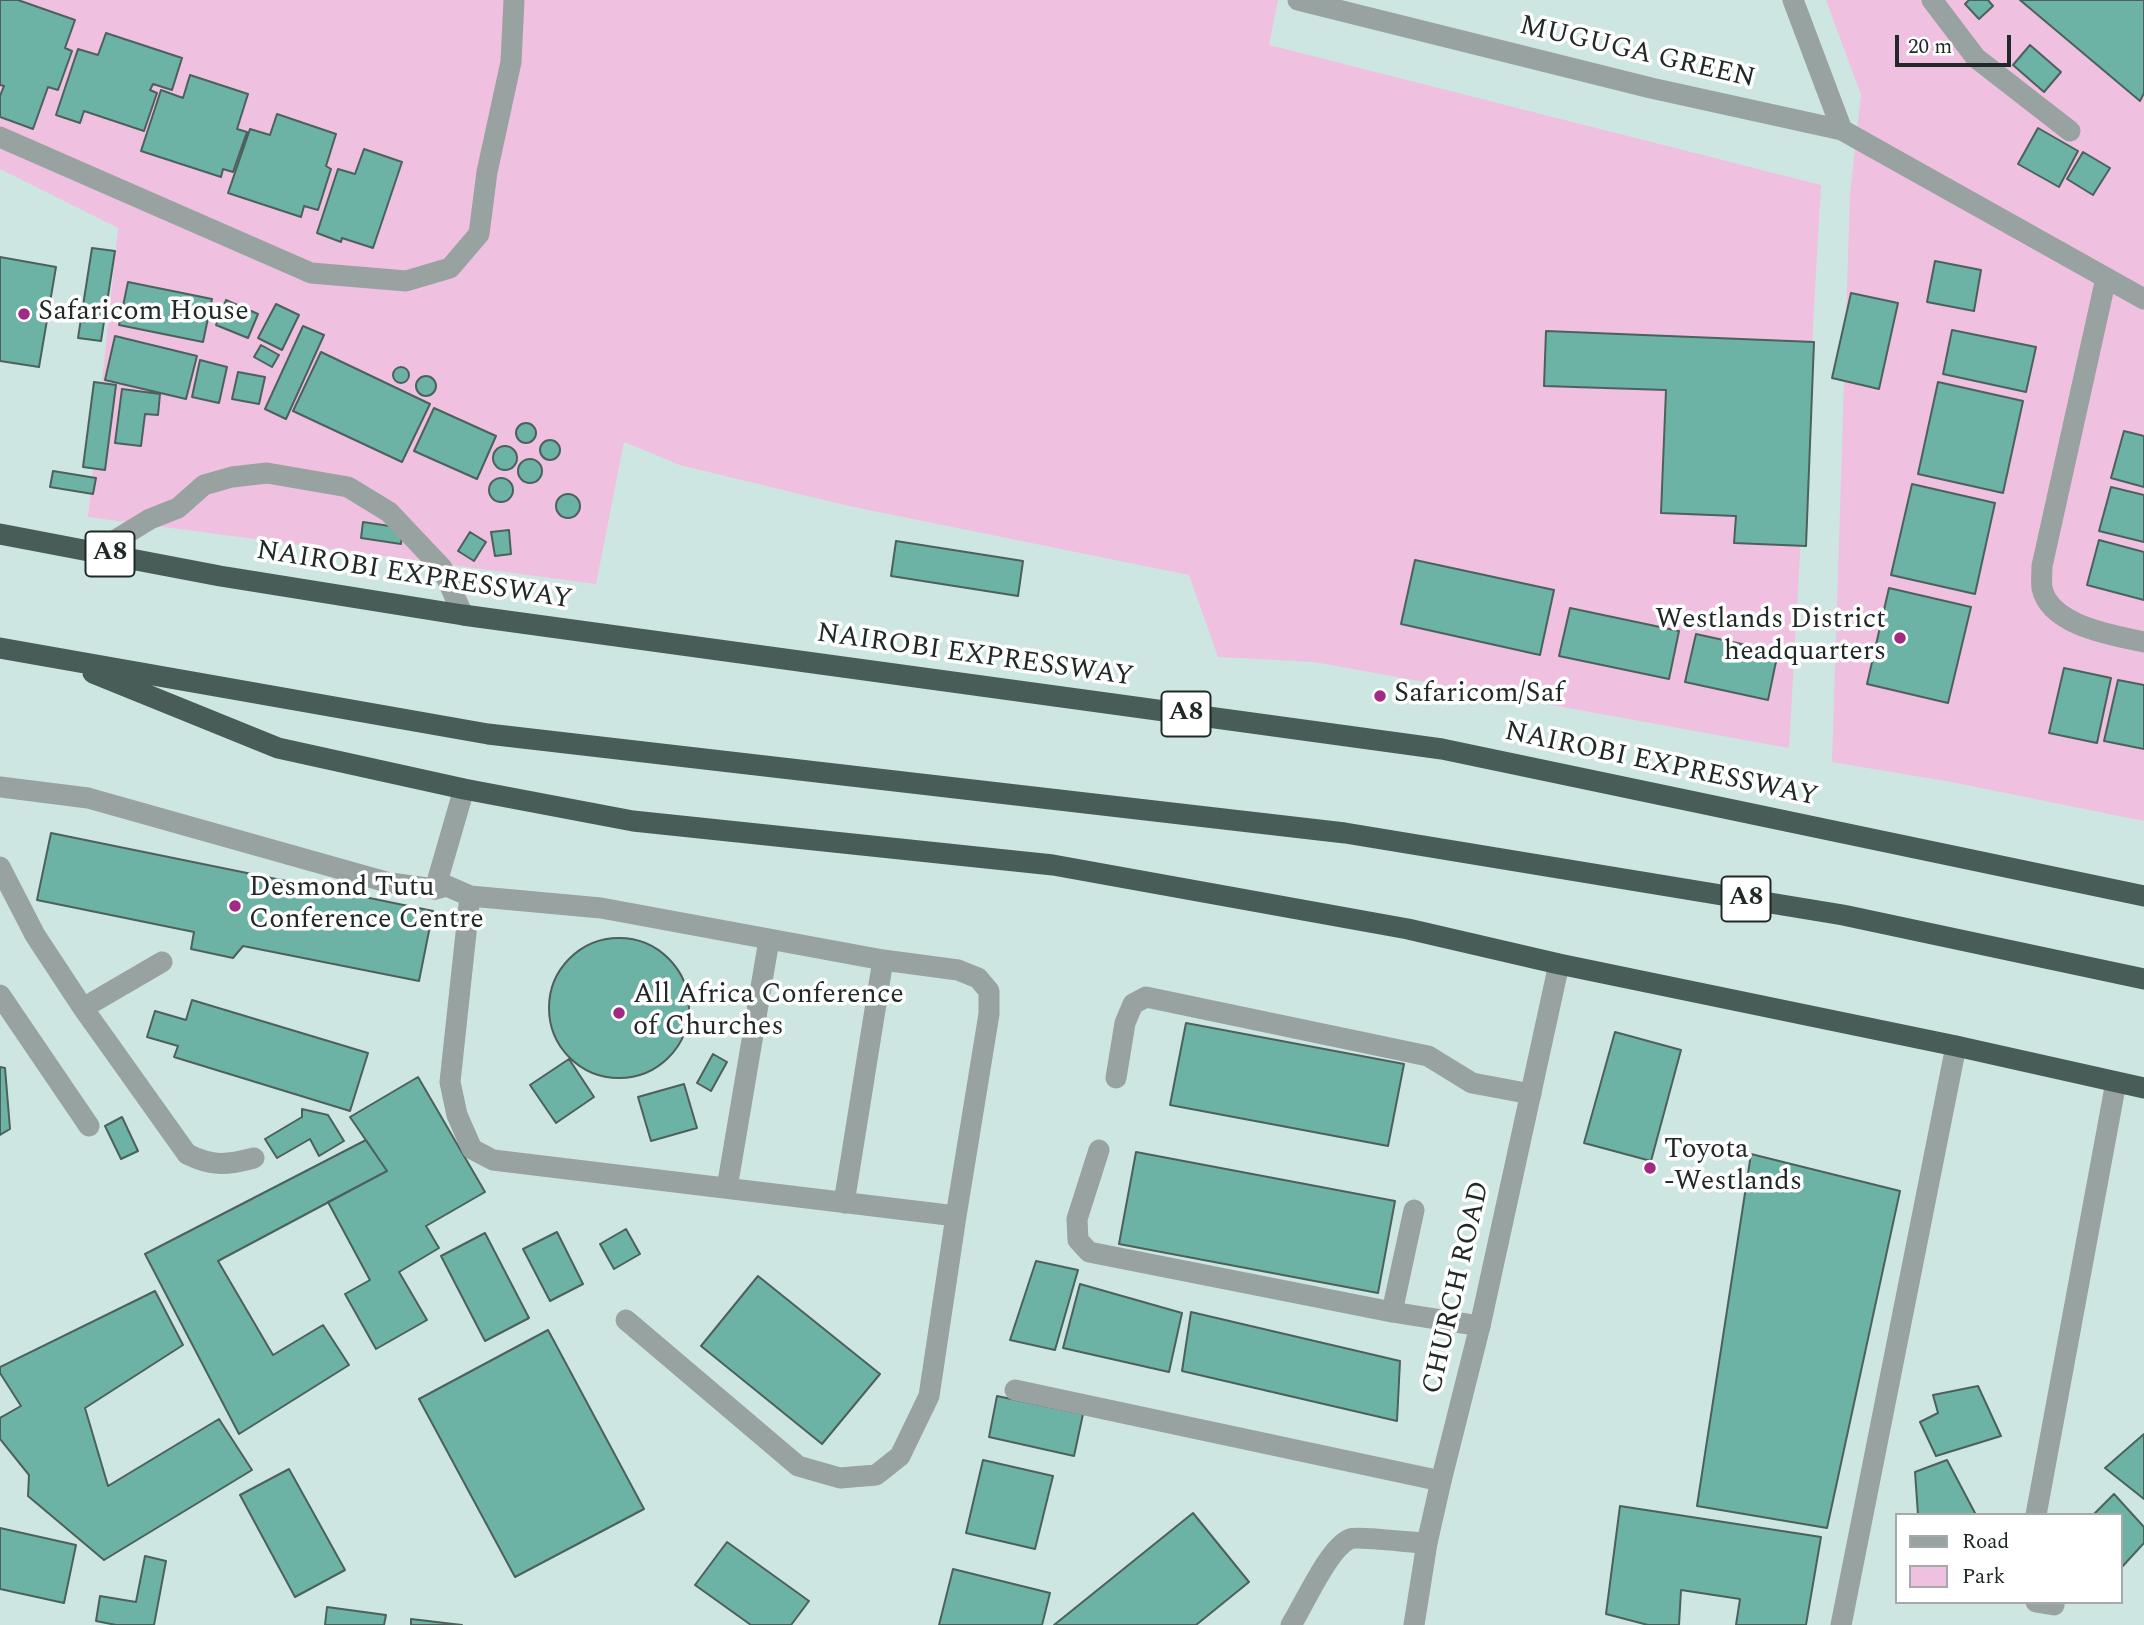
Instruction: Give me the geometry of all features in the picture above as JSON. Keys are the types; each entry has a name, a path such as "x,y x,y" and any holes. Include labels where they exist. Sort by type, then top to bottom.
{"highway":[{"name":"NAIROBI EXPRESSWAY","path":"0,534 220,576 463,615 1442,749 2144,896"},
{"name":"A8","path":"0,648 488,734 1345,833 1843,915 2144,979"},
{"path":"55,657 278,748 464,789 633,821 1053,866 1408,929 1559,964 1956,1046 2144,1088"}],"street":[{"path":"0,137 311,273 406,281 450,268 479,234 487,172 511,62 514,0"},
{"name":"MUGUGA GREEN","path":"1298,0 1651,88 1842,130 2144,299"},
{"path":"1793,0 1842,130"},
{"path":"1932,0 1976,58 2070,131"},
{"path":"2106,278 2042,566 2042,589 2052,606 2071,622 2144,642"},
{"path":"96,552 150,519 178,508 204,485 232,477 267,473 348,487 389,512 442,568 463,615"},
{"path":"0,787 88,798 390,883 436,889 447,886 470,896 601,908 883,960 958,970 978,978 989,991 989,1014 929,1396 900,1455 876,1475 840,1478 798,1466 626,1320"},
{"path":"436,889 464,789"},
{"path":"0,867 34,935 83,1009 187,1154 205,1163 230,1164 254,1158"},
{"path":"470,896 450,1082 457,1115 472,1149 493,1160 956,1216"},
{"path":"727,1188 769,940"},
{"path":"844,1203 883,960"},
{"path":"83,1009 162,962"},
{"name":"CHURCH ROAD","path":"1414,1625 1427,1544 1480,1326 1559,964"},
{"path":"0,995 89,1126"},
{"path":"1116,1078 1125,1023 1133,1004 1146,997 1428,1056 1472,1083 1531,1094"},
{"path":"1841,1625 1956,1046"},
{"path":"2036,1513 2116,1082"},
{"path":"1099,1150 1077,1219 1079,1241 1089,1252 1392,1312 1480,1326"},
{"path":"1392,1312 1414,1210"},
{"path":"1015,1390 1441,1481"},
{"path":"1291,1625 1329,1559 1339,1546 1351,1538 1427,1544"}],"green space":[{"path":"0,0 1278,0 1269,45 1821,185 1789,748 1314,662 1218,657 1189,575 849,506 680,465 624,442 596,584 88,517 118,228 0,169"},
{"path":"1826,0 2144,0 2144,821 1951,782 1832,762 1850,194 1861,95"}],"building":[{"path":"0,0 18,0 75,20 65,48 72,51 58,90 48,87 33,129 0,117 0,96 4,86 0,85"},
{"path":"1969,0 1988,0 1993,6 1979,19 1965,4"},
{"path":"2020,0 2144,0 2144,93 2140,101"},
{"path":"106,33 182,58 172,90 153,84 150,90 157,93 144,131 84,111 80,123 56,115 78,49 98,55"},
{"path":"2030,45 2061,72 2044,92 2013,65"},
{"path":"190,75 248,94 237,129 247,132 233,172 223,169 221,177 141,151 161,90 183,98"},
{"path":"277,114 336,134 326,166 331,169 318,210 304,206 301,217 228,193 250,129 270,135"},
{"path":"2038,128 2078,151 2059,187 2018,164"},
{"path":"364,149 402,162 373,248 342,238 341,242 317,233 338,169 355,174"},
{"path":"2083,152 2110,168 2093,195 2067,179"},
{"path":"92,248 115,251 101,341 78,338"},
{"name":"Safaricom House","path":"0,257 56,267 39,367 0,361"},
{"path":"1935,261 1981,270 1974,311 1927,302"},
{"path":"128,282 212,299 203,342 119,325"},
{"path":"1851,293 1898,303 1879,389 1832,378"},
{"path":"226,300 258,314 248,338 216,325"},
{"path":"276,304 299,315 282,350 258,338"},
{"path":"303,326 324,335 286,419 265,409"},
{"path":"1952,330 2036,347 2026,392 1943,374"},
{"path":"1546,331 1814,342 1806,546 1734,543 1736,516 1661,513 1666,390 1544,386"},
{"path":"115,336 197,356 186,399 105,380"},
{"path":"261,345 279,355 272,367 254,357"},
{"path":"321,352 430,404 402,462 293,411"},
{"path":"200,360 227,367 219,403 192,397"},
{"path":"401,367 409,375 401,383 393,375"},
{"path":"238,372 265,377 259,404 232,399"},
{"path":"426,376 433,379 436,386 433,393 426,396 419,393 416,386 419,379"},
{"path":"94,382 116,385 105,470 83,467"},
{"path":"1938,382 2023,401 2003,493 1918,474"},
{"path":"122,389 160,394 158,415 145,414 141,446 115,443"},
{"path":"434,408 496,436 477,479 414,451"},
{"path":"526,423 533,426 536,433 533,440 526,443 519,440 516,433 519,426"},
{"path":"2124,431 2144,436 2144,487 2111,478"},
{"path":"550,440 557,443 560,450 557,457 550,460 543,457 540,450 543,443"},
{"path":"505,446 514,449 517,458 514,467 505,470 496,467 493,458 496,449"},
{"path":"530,459 538,463 542,471 538,479 530,483 522,479 518,471 522,463"},
{"path":"53,471 96,478 93,494 50,487"},
{"path":"501,478 510,481 513,490 510,499 501,502 492,499 489,490 492,481"},
{"path":"1912,484 1995,503 1975,594 1891,575"},
{"path":"2111,487 2144,495 2144,542 2099,531"},
{"path":"568,494 577,497 580,506 577,515 568,518 559,515 556,506 559,497"},
{"path":"363,522 403,528 401,544 361,538"},
{"path":"509,530 511,554 495,556 491,532"},
{"path":"470,532 486,542 474,561 458,551"},
{"path":"2099,540 2144,552 2144,600 2087,585"},
{"path":"896,541 1023,561 1018,596 891,576"},
{"path":"1415,560 1554,590 1540,655 1401,624"},
{"path":"1889,588 1971,607 1948,703 1867,684"},
{"path":"1570,608 1679,631 1669,679 1559,656"},
{"path":"1696,634 1778,652 1768,700 1685,682"},
{"path":"2064,668 2111,678 2097,743 2049,733"},
{"path":"2118,680 2144,685 2144,749 2104,741"},
{"name":"Desmond Tutu Conference Centre","path":"51,833 433,911 419,981 243,946 233,958 191,949 194,932 37,900"},
{"name":"All Africa Conference of Churches","path":"619,938 646,944 668,959 683,981 689,1008 683,1035 668,1057 646,1072 619,1078 592,1072 570,1057 555,1035 549,1008 555,981 570,959 592,944"},
{"path":"192,1000 368,1053 350,1111 174,1057 178,1046 147,1037 155,1011 186,1020"},
{"path":"1186,1023 1404,1064 1388,1146 1170,1105"},
{"path":"1615,1032 1681,1050 1651,1161 1584,1143"},
{"path":"713,1054 727,1062 711,1091 697,1083"},
{"path":"569,1059 594,1097 556,1123 530,1085"},
{"path":"0,1067 5,1068 10,1129 0,1135"},
{"path":"418,1077 485,1192 426,1226 439,1248 399,1272 427,1320 376,1349 345,1294 370,1280 328,1202 387,1171 350,1117"},
{"path":"684,1084 697,1128 651,1141 638,1097"},
{"path":"302,1109 328,1115 344,1141 319,1156 310,1139 277,1158 265,1139 302,1117"},
{"path":"122,1117 138,1151 121,1159 105,1126"},
{"path":"366,1140 387,1171 218,1261 273,1355 323,1325 349,1365 239,1434 145,1254"},
{"path":"1136,1152 1395,1201 1378,1293 1119,1244"},
{"path":"1751,1154 1900,1191 1827,1528 1697,1506"},
{"path":"626,1229 640,1254 614,1269 600,1244"},
{"path":"557,1232 583,1284 550,1301 523,1249"},
{"path":"485,1233 529,1318 485,1341 441,1256"},
{"path":"1036,1261 1078,1270 1055,1350 1010,1340"},
{"path":"758,1276 880,1374 822,1444 701,1346"},
{"path":"1080,1284 1182,1313 1169,1372 1063,1348"},
{"path":"155,1291 183,1345 85,1408 108,1486 219,1419 252,1470 104,1560 28,1496 29,1475 0,1439 0,1418 21,1406 0,1373 0,1367"},
{"path":"1191,1312 1400,1361 1397,1421 1182,1371"},
{"path":"548,1330 644,1509 515,1577 419,1399"},
{"path":"1978,1386 2001,1436 1936,1456 1920,1422 1938,1413 1933,1395"},
{"path":"997,1396 1083,1414 1074,1456 989,1437"},
{"path":"2144,1434 2144,1499 2105,1468"},
{"path":"983,1460 1053,1476 1035,1549 966,1533"},
{"path":"1947,1460 1975,1513 1918,1513 1915,1472"},
{"path":"289,1469 345,1570 295,1597 240,1495"},
{"path":"2114,1494 2144,1527 2144,1543 2123,1566 2123,1513 2095,1513"},
{"path":"1620,1506 1821,1537 1806,1625 1736,1625 1740,1599 1681,1590 1679,1625 1648,1625 1606,1614"},
{"path":"1193,1513 1249,1582 1196,1625 1054,1625"},
{"path":"0,1528 76,1545 64,1603 0,1589"},
{"path":"727,1542 809,1601 791,1625 751,1625 695,1585"},
{"path":"145,1556 166,1561 154,1625 116,1625 96,1621 100,1596 136,1602"},
{"path":"953,1569 1050,1593 1042,1625 939,1625"},
{"path":"327,1607 386,1615 384,1625 325,1625"},
{"path":"411,1619 462,1625 411,1625"}],"place":[{"name":"Safaricom House","path":"24,314"},
{"name":"Westlands District headquarters","path":"1900,638"},
{"name":"Safaricom/Saf","path":"1380,696"},
{"name":"Desmond Tutu Conference Centre","path":"235,906"},
{"name":"All Africa Conference of Churches","path":"619,1013"},
{"name":"Toyota -Westlands","path":"1650,1168"}]}
